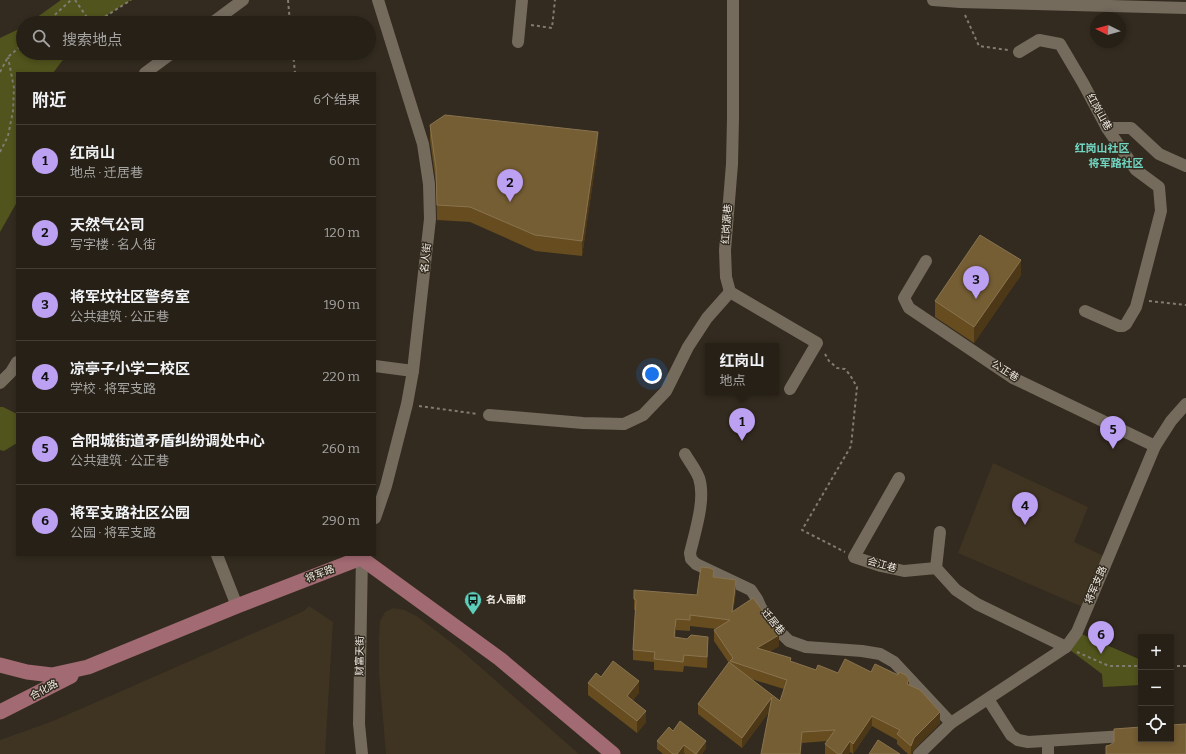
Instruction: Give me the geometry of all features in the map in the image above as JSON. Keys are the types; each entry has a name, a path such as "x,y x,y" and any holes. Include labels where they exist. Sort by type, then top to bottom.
{"main road":[{"name":"将军路","path":"0,665 27,672 52,675 88,667 362,556"},
{"path":"362,556 500,659 613,754"},
{"name":"合化路","path":"0,712 88,667"}],"street":[{"path":"221,16 243,0"},
{"name":"名人街","path":"376,515 386,486 407,404 413,371 430,220 429,184 423,144 378,0"},
{"path":"518,42 522,0"},
{"name":"红岗源巷","path":"730,292 726,277 725,250 733,126 733,0"},
{"path":"933,0 1186,8"},
{"name":"红岗山巷","path":"1019,52 1039,40 1060,44 1107,128 1136,170 1158,187 1161,211 1138,300 1126,324 1119,326 1085,311"},
{"path":"146,72 163,60"},
{"path":"1107,128 1131,128 1159,154 1186,166"},
{"name":"公正巷","path":"926,262 904,298 910,308 1014,378 1155,446"},
{"path":"489,415 583,423 624,424 643,415 666,391 688,346 708,318 730,292 817,343 790,390"},
{"path":"0,383 11,372 16,364"},
{"path":"376,366 413,371"},
{"name":"将军支路","path":"919,754 951,723 1066,647 1077,632 1155,446 1186,404"},
{"name":"迁居巷","path":"685,454 699,478 701,491 690,553 691,558 696,564 751,590 761,608 789,641 806,647 862,651 880,654 894,662 951,723"},
{"path":"854,556 899,478"},
{"path":"940,532 936,568 956,590 977,604 1066,647"},
{"path":"217,556 237,606"},
{"name":"财富天街","path":"362,556 359,724 362,754"},
{"name":"会江巷","path":"854,556 881,566 904,571 936,568"},
{"path":"988,699 1011,735 1018,740 1028,742 1048,741 1107,743 1138,736"},
{"path":"1048,741 1048,754"}],"path":[{"path":"54,16 71,0"},
{"path":"75,0 86,16"},
{"path":"106,16 131,0"},
{"path":"288,0 289,16"},
{"path":"520,24 552,28 555,0"},
{"path":"960,2 979,46 1019,52"},
{"path":"0,72 8,58 16,51"},
{"path":"0,152 8,136 14,88 8,58"},
{"path":"294,60 295,72"},
{"path":"1138,300 1186,305"},
{"name":"会江巷","path":"817,343 837,368 845,369 857,387 851,446 802,530 854,556"},
{"path":"407,404 489,415"},
{"path":"1066,647 1109,666 1138,666"},
{"path":"1174,666 1186,666"}],"shaded area":[{"path":"993,463 1088,507 1074,542 1108,558 1087,609 958,553"},
{"path":"309,606 333,622 325,754 0,754 0,740 53,721 304,611"},
{"path":"393,608 405,610 418,617 461,650 579,754 386,754 379,674 379,637 380,621 385,612"}],"green space":[{"path":"61,0 131,0 106,16 39,16"},
{"path":"16,30 16,60 63,60 54,72 16,72 16,204 0,232 0,38"},
{"path":"0,407 3,407 16,414 16,444 4,451 0,450"},
{"path":"1077,632 1138,659 1138,685 1103,687 1102,674 1066,647"}],"building":[{"path":"445,115 598,132 582,241 535,235 470,207 437,205 436,168 430,125"},
{"path":"980,235 1021,260 974,327 935,301"},
{"path":"701,567 714,570 713,577 736,580 732,612 753,598 769,619 779,635 757,648 791,658 790,661 816,670 818,665 838,673 845,659 871,672 875,664 898,675 899,672 906,675 909,679 907,684 920,690 940,712 914,738 911,746 897,734 900,730 872,716 853,744 850,741 841,754 838,754 825,744 835,730 802,732 800,754 761,754 772,697 742,738 698,704 729,662 780,701 787,680 730,661 733,658 714,630 730,620 690,615 690,620 676,619 674,637 687,639 691,635 708,637 707,657 684,655 683,662 654,659 655,652 633,650 636,600 634,599 634,590 697,595"},
{"path":"613,661 639,681 627,696 646,711 637,721 588,683 596,673 601,677"},
{"path":"680,721 706,741 696,754 684,745 677,754 673,754 657,741 669,727 673,731"},
{"path":"1186,724 1186,754 1106,754 1106,746 1114,742 1114,729 1138,727 1138,742 1174,742 1174,725"},
{"path":"878,740 900,754 869,754"}],"place":[{"name":"天然气公司","path":"510,202"},
{"name":"将军坟社区警务室","path":"976,299"},
{"name":"红岗山","path":"742,441"},
{"name":"合阳城街道矛盾纠纷调处中心","path":"1113,449"},
{"name":"凉亭子小学二校区","path":"1025,525"},
{"name":"名人丽都","path":"473,615"},
{"name":"将军支路社区公园","path":"1101,654"}],"district":[{"name":"红岗山社区","path":"1102,148"},
{"name":"将军路社区","path":"1116,163"}]}
